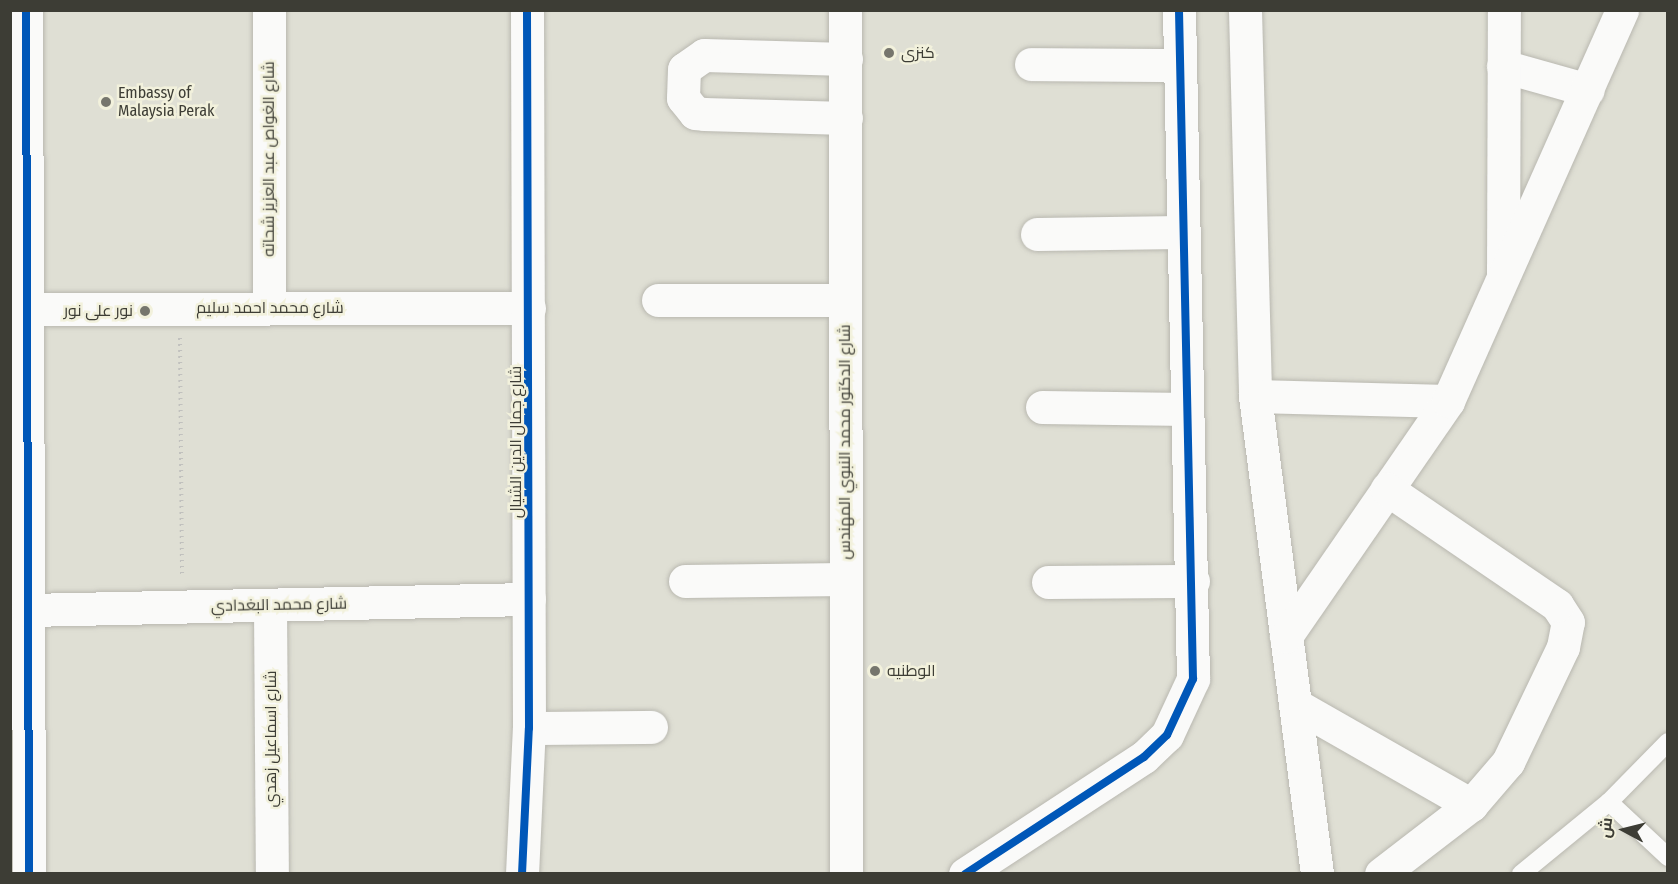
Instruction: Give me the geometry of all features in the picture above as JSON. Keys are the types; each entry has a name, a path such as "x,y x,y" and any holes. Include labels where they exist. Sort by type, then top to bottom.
{"street":[{"path":"26,10 18,309 28,610 29,873"},
{"name":"شارع الغواص عبد العزيز شحاته","path":"269,10 269,308"},
{"name":"شارع جمال الدين الشيال","path":"522,873 529,728 526,10"},
{"name":"شارع الدكتور محمد النبوي المهندس","path":"845,10 846,873"},
{"path":"964,873 1144,757 1167,735 1193,680 1193,581 1181,232 1179,10"},
{"path":"1245,10 1255,396 1317,873"},
{"path":"1503,10 1503,286"},
{"path":"1286,636 1448,400 1503,286 1622,10"},
{"path":"846,59 704,55 684,69 683,98 687,107 704,114 846,118"},
{"path":"1031,64 1180,65"},
{"path":"1503,66 1588,90"},
{"path":"1037,234 1181,232"},
{"path":"658,300 844,300"},
{"name":"شارع محمد احمد سليم","path":"18,309 529,308"},
{"path":"1255,396 1448,400"},
{"path":"1042,407 1187,409"},
{"path":"1381,873 1471,805 1517,745 1563,647 1568,622 1557,605 1387,489"},
{"path":"685,581 845,579"},
{"path":"1048,582 1193,581"},
{"name":"شارع محمد البغدادي","path":"28,610 529,599"},
{"name":"شارع اسماعيل زهدي","path":"270,605 272,873"},
{"path":"1296,705 1471,805"},
{"path":"529,728 651,727"}],"lane":[{"path":"1521,873 1610,802 1668,742"},
{"path":"1610,802 1668,857"}],"path":[{"path":"180,309 183,607"}],"cycle path":[{"path":"26,10 29,874"},
{"path":"522,874 529,728 527,10"},
{"path":"965,874 1144,757 1167,735 1193,679 1179,10"}],"place":[{"name":"كنزى","path":"889,53"},
{"name":"Embassy of Malaysia Perak","path":"106,102"},
{"name":"نور على نور","path":"145,311"},
{"name":"الوطنيه","path":"875,671"}]}
